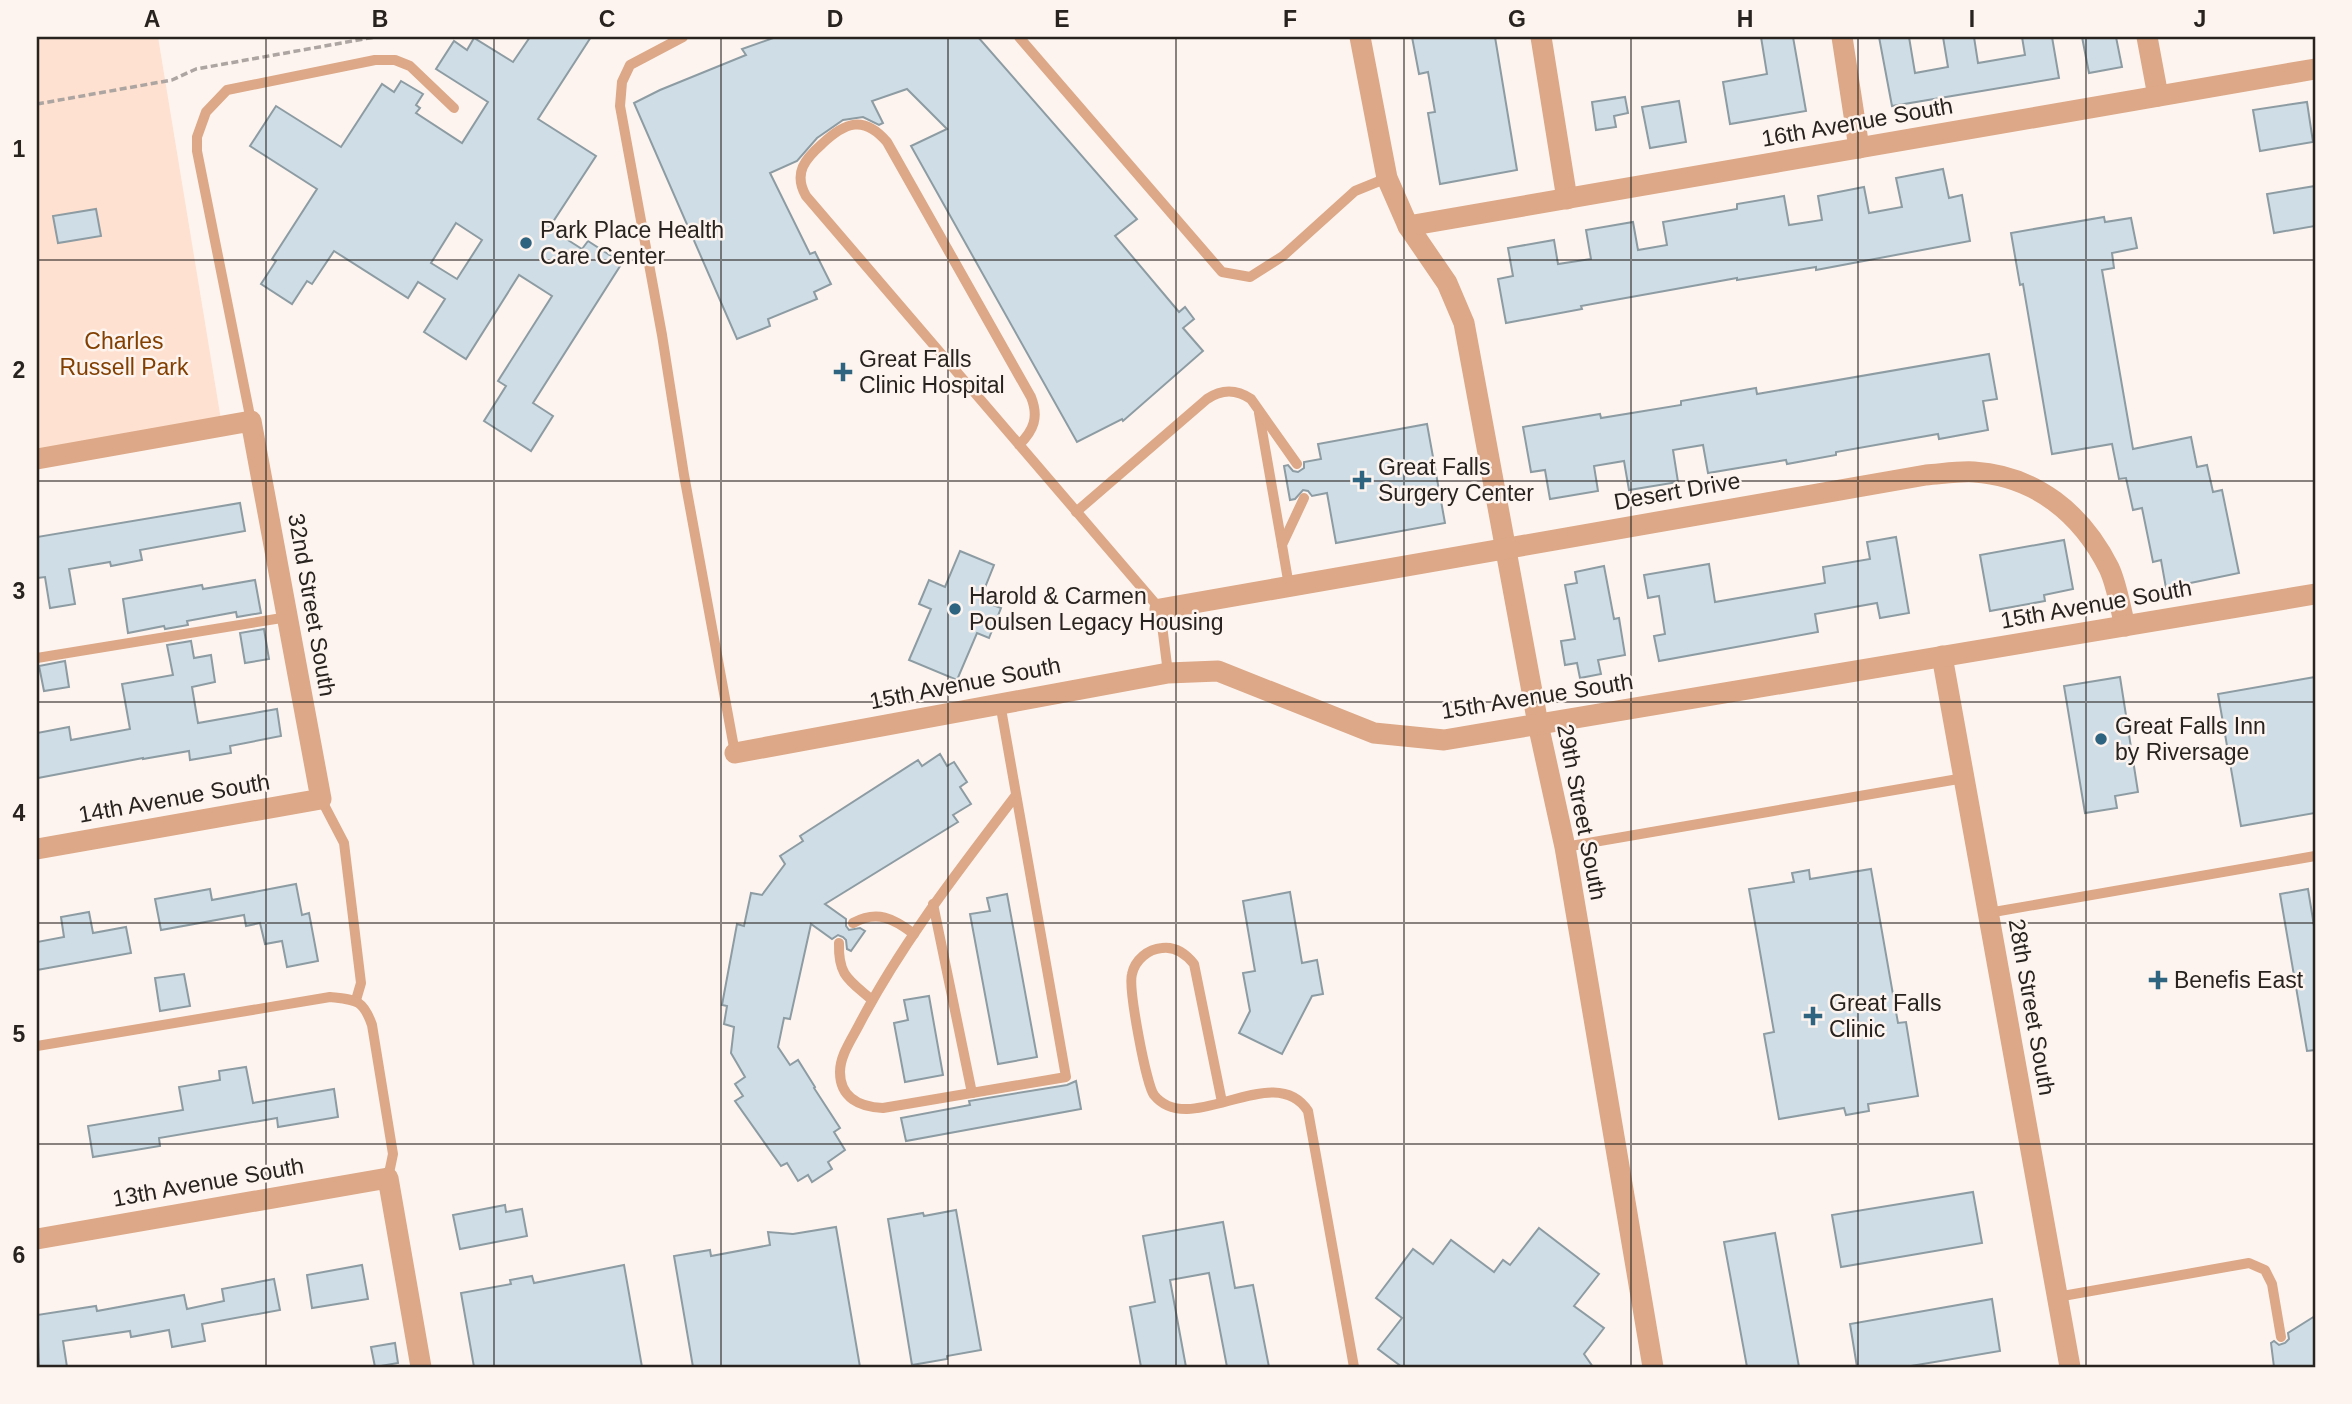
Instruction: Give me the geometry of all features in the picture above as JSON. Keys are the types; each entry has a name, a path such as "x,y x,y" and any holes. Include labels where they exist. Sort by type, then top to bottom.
{"street":[{"name":"29th Street South","path":"1360,37 1387,178 1408,226 1447,283 1464,323 1538,724 1565,847 1653,1367"},
{"path":"1541,37 1567,199"},
{"path":"1842,37 1859,148"},
{"path":"2147,37 2158,96"},
{"name":"16th Avenue South","path":"1408,226 2315,69"},
{"path":"37,459 251,421"},
{"name":"32nd Street South","path":"251,421 321,799"},
{"name":"Desert Drive","path":"1160,609 1926,475 1974,472 2022,481 2063,506 2088,534 2110,570 2125,626"},
{"name":"15th Avenue South","path":"735,753 1168,673 1218,671 1374,733 1444,740 2315,594"},
{"name":"28th Street South","path":"1942,656 2070,1367"},
{"name":"14th Avenue South","path":"37,849 321,799"},
{"path":"388,1178 421,1367"},
{"name":"13th Avenue South","path":"37,1239 388,1178"}],"lane":[{"path":"683,37 630,65 622,82 620,106 735,753"},
{"path":"1019,37 1222,272 1250,277 1283,256 1355,191 1387,178"},
{"path":"251,421 197,151 197,137 206,112 227,90 375,61 395,60 410,66 454,108"},
{"path":"1019,445 1032,430 1036,419 1031,397 887,142 870,128 848,125 838,129 803,164 800,180 806,196 1076,512 1160,609 1168,673"},
{"path":"1076,512 1215,394 1224,391 1251,398 1297,464"},
{"path":"1258,408 1289,586"},
{"path":"1282,545 1304,498"},
{"path":"37,658 288,617"},
{"path":"1000,703 1066,1077 883,1108 853,1102 843,1089 840,1073 842,1058 872,1000 933,904 1016,795"},
{"path":"1565,847 1964,778"},
{"path":"321,799 344,843 361,983 356,1000"},
{"path":"1988,913 2315,856"},
{"path":"933,904 972,1093"},
{"path":"853,923 875,915 888,917 914,934"},
{"path":"839,943 839,961 843,973 872,1000"},
{"path":"1222,1102 1194,964 1175,949 1158,948 1149,951 1136,964 1131,982 1148,1082 1151,1090 1164,1104 1178,1109 1222,1102 1284,1092 1298,1098 1308,1111 1353,1367"},
{"path":"37,1046 330,997 356,1000 367,1010 372,1025 393,1154 388,1178"},
{"path":"2057,1297 2249,1263 2265,1270 2272,1284 2281,1337"}],"path":[{"path":"37,104 172,80 196,69 375,37"}],"green space":[{"name":"Charles Russell Park","path":"37,37 158,37 222,426 37,457"}],"building":[{"name":"Park Place Health Care Center","path":"530,37 591,37 538,119 596,156 549,228 582,249 588,241 622,263 533,403 553,416 531,451 484,421 506,386 498,381 552,296 519,275 466,359 424,332 445,299 418,282 408,298 334,251 312,284 307,281 292,304 261,284 276,261 272,259 317,189 250,146 276,106 341,147 382,84 394,92 401,81 423,94 416,105 420,108 416,113 462,143 488,102 436,69 454,41 467,50 474,38 513,62","holes":["456,223 482,240 457,279 431,263"]},
{"path":"776,37 978,37 1137,219 1115,236 1179,312 1185,307 1194,319 1183,328 1203,351 1123,421 1122,419 1077,442 911,146 947,129 907,89 872,101 883,123 879,125 863,117 843,120 817,138 797,161 770,173 810,254 815,252 831,284 814,292 817,299 768,319 770,326 737,339 634,103 746,55 742,49"},
{"path":"1412,37 1495,37 1517,170 1440,184 1428,113 1435,112 1428,72 1419,74"},
{"path":"1761,37 1793,37 1806,111 1730,124 1723,82 1767,74"},
{"path":"1879,37 1909,37 1915,73 1948,67 1943,37 1974,37 1978,63 2025,55 2022,37 2052,37 2059,78 1892,106"},
{"path":"2082,37 2116,37 2122,67 2089,73"},
{"path":"1625,97 1628,113 1614,116 1616,127 1596,130 1592,102"},
{"path":"1679,101 1686,142 1650,148 1642,107"},
{"path":"2307,102 2313,142 2260,151 2253,110"},
{"path":"1943,169 1949,198 1962,195 1970,241 1816,270 1816,267 1737,278 1581,306 1582,309 1506,323 1498,279 1513,276 1508,248 1554,240 1558,264 1591,259 1586,230 1633,222 1638,250 1667,245 1663,222 1737,209 1737,204 1784,196 1789,225 1822,220 1818,196 1864,187 1869,213 1902,207 1896,178"},
{"path":"2315,186 2315,226 2274,233 2267,194"},
{"path":"96,209 101,236 58,243 53,216"},
{"path":"2104,217 2105,222 2131,218 2137,248 2112,253 2114,268 2102,270 2133,449 2191,437 2197,467 2207,465 2213,492 2222,490 2239,573 2166,588 2161,560 2153,562 2142,508 2133,510 2126,478 2119,479 2112,444 2052,454 2023,284 2020,285 2011,233"},
{"path":"1989,354 1997,399 1983,401 1988,430 1939,439 1938,434 1836,452 1836,455 1787,464 1786,460 1708,473 1703,445 1673,450 1678,482 1629,490 1624,461 1594,466 1598,491 1550,499 1545,470 1531,472 1523,427 1600,414 1601,418 1681,405 1681,401 1756,388 1757,394"},
{"name":"Great Falls Surgery Center","path":"1427,424 1445,523 1336,543 1327,493 1312,496 1303,490 1295,499 1290,500 1284,466 1288,465 1298,472 1304,468 1304,462 1321,459 1318,444"},
{"path":"240,503 245,531 140,550 142,560 111,566 110,562 69,569 75,604 50,608 45,577 37,578 37,537"},
{"path":"1896,537 1909,613 1880,618 1877,603 1815,614 1818,632 1659,661 1654,636 1665,634 1659,596 1648,598 1644,575 1709,564 1715,602 1825,583 1823,567 1870,559 1867,542"},
{"path":"2064,540 2073,589 2044,595 2045,601 1990,611 1980,555"},
{"path":"960,551 994,565 980,600 1001,608 989,638 977,633 957,680 909,660 931,609 919,604 929,580 945,587"},
{"path":"1604,566 1614,619 1619,618 1625,655 1598,660 1601,674 1580,678 1577,663 1565,665 1561,641 1575,639 1565,585 1577,583 1575,572"},
{"path":"255,580 261,613 237,617 236,612 187,621 188,625 165,629 164,626 128,633 123,599 202,585 203,589"},
{"path":"264,629 269,659 245,663 240,633"},
{"path":"191,641 194,658 211,655 215,682 192,687 198,723 277,709 281,736 230,746 231,753 190,760 189,751 38,778 37,733 69,727 71,740 130,729 122,684 173,675 167,645"},
{"path":"65,661 69,687 44,691 39,666"},
{"name":"Great Falls Inn by Riversage","path":"2120,677 2138,792 2115,796 2117,808 2085,813 2064,686"},
{"path":"2315,677 2315,813 2241,826 2218,694"},
{"path":"940,754 947,766 954,762 967,782 960,787 971,804 953,815 958,822 825,904 846,919 849,930 860,928 865,931 851,951 847,949 843,937 838,935 832,939 811,924 790,1019 784,1018 778,1047 790,1065 798,1060 840,1128 834,1132 845,1150 828,1162 832,1169 812,1182 808,1175 798,1181 787,1163 781,1166 735,1101 743,1096 735,1084 745,1077 731,1053 734,1027 724,1024 727,1006 722,1005 737,924 744,926 751,893 762,895 785,864 780,856 803,841 800,836 918,760 922,766"},
{"path":"1871,869 1898,1023 1906,1022 1918,1096 1868,1104 1869,1111 1846,1115 1844,1108 1779,1119 1764,1034 1774,1032 1749,889 1794,882 1792,873 1809,870 1810,879"},
{"path":"296,884 302,915 309,913 318,961 287,967 282,941 265,944 260,923 246,926 244,915 161,930 155,899 210,889 212,900"},
{"path":"2308,889 2315,932 2315,1050 2307,1051 2280,894"},
{"path":"1290,892 1302,963 1317,960 1323,994 1312,996 1282,1054 1239,1033 1250,1011 1243,973 1255,971 1243,901"},
{"path":"1007,894 1037,1057 998,1064 970,914 990,911 987,898"},
{"path":"89,912 93,933 126,927 131,953 37,970 37,942 64,937 61,917"},
{"path":"184,974 190,1006 160,1011 155,978"},
{"path":"929,996 943,1075 905,1082 894,1023 908,1020 904,1000"},
{"path":"246,1067 253,1103 334,1089 338,1117 278,1127 277,1118 159,1138 160,1146 93,1157 88,1126 183,1110 179,1087 220,1080 219,1071"},
{"path":"1076,1081 1081,1109 906,1141 901,1118 970,1105 969,1101 1067,1085"},
{"path":"1973,1192 1982,1243 1841,1267 1832,1215"},
{"path":"505,1205 506,1212 522,1209 527,1236 460,1249 453,1215"},
{"path":"956,1210 981,1350 912,1365 888,1219"},
{"path":"1223,1222 1235,1288 1253,1285 1269,1367 1227,1367 1209,1273 1170,1280 1186,1367 1141,1367 1130,1307 1155,1302 1143,1236"},
{"path":"836,1227 860,1367 693,1367 674,1256 710,1250 711,1256 770,1245 768,1232 793,1234"},
{"path":"1539,1228 1599,1274 1574,1306 1604,1328 1584,1354 1593,1367 1402,1367 1378,1349 1402,1318 1376,1298 1413,1249 1433,1264 1451,1240 1494,1272 1503,1260 1510,1265"},
{"path":"1775,1233 1799,1367 1747,1367 1724,1242"},
{"path":"362,1265 368,1299 312,1308 307,1275"},
{"path":"624,1265 642,1367 474,1367 461,1293 511,1284 510,1280 532,1276 534,1283"},
{"path":"274,1279 280,1310 202,1324 205,1341 172,1347 169,1330 131,1337 130,1331 63,1341 67,1367 39,1367 37,1315 96,1306 97,1311 184,1295 187,1309 224,1301 222,1289"},
{"path":"1992,1299 2000,1351 1905,1367 1857,1367 1850,1324"},
{"path":"2315,1316 2315,1367 2274,1367 2271,1343 2285,1343 2289,1339 2288,1333"},
{"path":"395,1343 398,1363 375,1367 371,1347"}],"place":[{"name":"Park Place Health Care Center","path":"526,243"},
{"name":"Great Falls Clinic Hospital","path":"843,372"},
{"name":"Great Falls Surgery Center","path":"1362,480"},
{"name":"Harold & Carmen Poulsen Legacy Housing","path":"955,609"},
{"name":"Great Falls Inn by Riversage","path":"2101,739"},
{"name":"Benefis East","path":"2158,980"},
{"name":"Great Falls Clinic","path":"1813,1016"}]}
